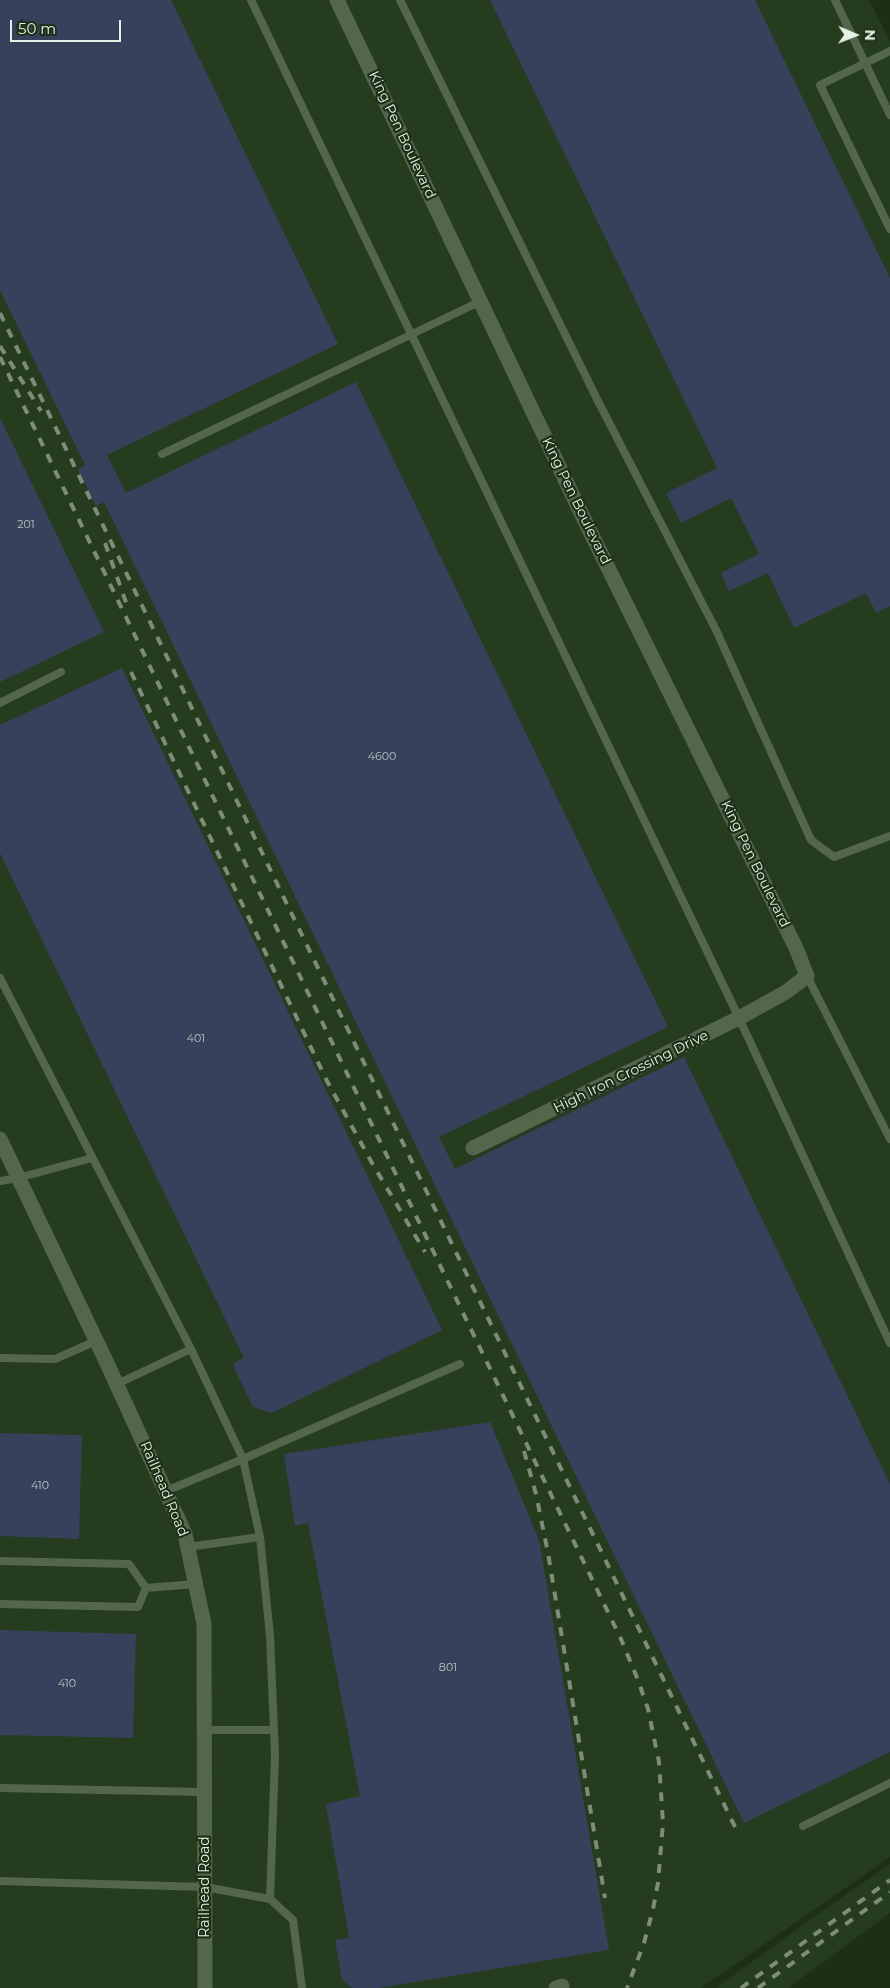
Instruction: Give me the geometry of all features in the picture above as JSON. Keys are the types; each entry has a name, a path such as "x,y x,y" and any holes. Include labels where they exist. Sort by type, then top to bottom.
{"street":[{"name":"King Pen Boulevard","path":"338,0 584,518 796,948 807,976"},
{"name":"High Iron Crossing Drive","path":"473,1148 739,1018 786,992 807,976"},
{"name":"Railhead Road","path":"0,1139 117,1384 185,1534 204,1624 205,1988"}],"lane":[{"path":"251,0 739,1018 890,1343"},
{"path":"400,0 598,401 716,630 811,840 834,857 890,836"},
{"path":"835,0 890,115"},
{"path":"890,52 820,85 890,229"},
{"path":"162,454 480,301"},
{"path":"0,703 61,672"},
{"path":"807,976 890,1139"},
{"path":"0,978 191,1349 243,1459 260,1537 270,1636 275,1755 270,1899"},
{"path":"0,1181 92,1158"},
{"path":"881,1324 890,1320"},
{"path":"0,1358 54,1360 96,1341"},
{"path":"117,1384 191,1349"},
{"path":"166,1491 460,1364"},
{"path":"188,1547 260,1537"},
{"path":"0,1561 129,1564 146,1588"},
{"path":"146,1588 195,1584"},
{"path":"0,1604 138,1607 146,1588"},
{"path":"204,1730 274,1730"},
{"path":"803,1826 890,1784"},
{"path":"0,1788 204,1792"},
{"path":"0,1881 205,1887 270,1899 292,1920 302,1988"}],"shaded area":[{"path":"0,0 869,0 890,41 890,1857 701,1988 0,1988"},
{"path":"890,1864 890,1913 788,1988 716,1988 808,1921"}],"building":[{"path":"0,0 171,0 338,344 107,455 126,493 356,382 668,1027 439,1137 455,1169 684,1057 890,1484 890,1752 744,1823 104,502 96,506 78,469 85,465 0,290"},
{"path":"490,0 755,0 890,278 890,606 876,613 866,593 794,628 768,573 729,591 721,573 759,554 731,498 681,523 666,493 717,468"},
{"path":"0,418 104,632 0,682"},
{"path":"122,668 442,1330 272,1413 253,1407 235,1370 234,1363 244,1358 0,853 0,725"},
{"path":"490,1422 539,1540 609,1950 378,1988 352,1988 342,1980 335,1940 349,1938 326,1804 360,1796 308,1523 295,1526 284,1454"},
{"path":"0,1433 82,1435 79,1539 0,1536"},
{"path":"0,1630 136,1634 133,1738 0,1735"}],"railway":[{"path":"0,313 736,1829"},
{"path":"0,346 41,411"},
{"path":"0,357 621,1639 638,1680 648,1709 659,1762 663,1823 658,1883 653,1909 644,1943 627,1988"},
{"path":"105,543 129,611"},
{"path":"131,672 327,1081 372,1163 425,1252"},
{"path":"524,1451 536,1494 548,1553 605,1898"},
{"path":"741,1988 890,1880"},
{"path":"758,1988 890,1892"}]}
